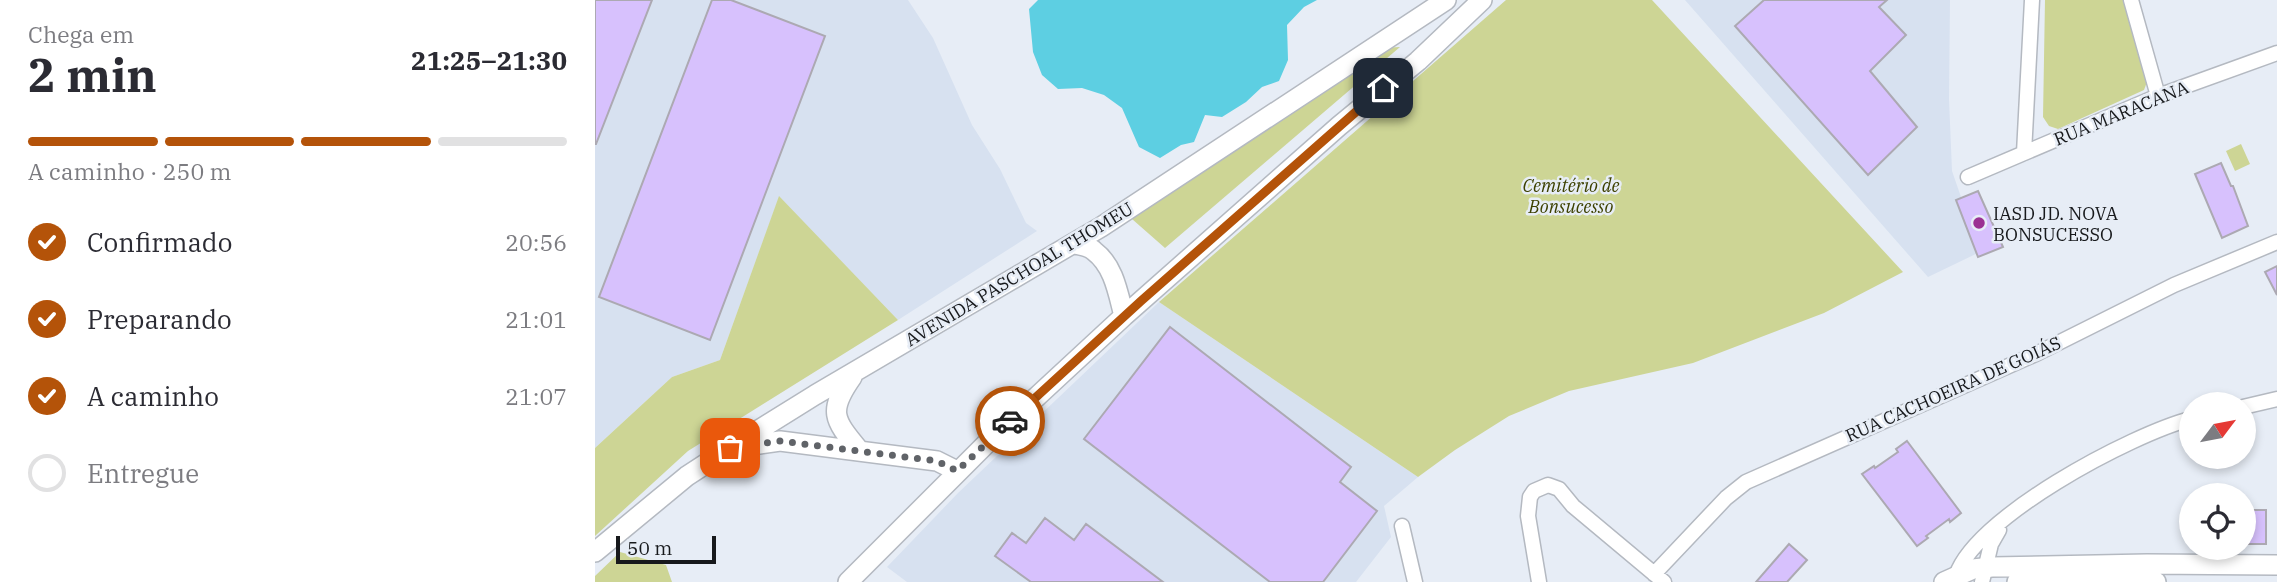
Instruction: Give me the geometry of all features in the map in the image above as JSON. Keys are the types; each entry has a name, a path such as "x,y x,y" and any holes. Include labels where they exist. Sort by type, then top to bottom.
{"main road":[{"name":"AVENIDA PASCHOAL THOMEU","path":"595,552 687,476 730,448 1073,244 1446,0"},
{"path":"1383,88 1394,70 1464,0"},
{"path":"848,582 957,471 1125,316 1383,88 1418,61 1482,0"},
{"path":"1073,244 1093,249 1107,264 1125,316"},
{"path":"855,373 840,393 835,409 840,427 859,450"},
{"path":"730,448 780,441 937,461 957,471"},
{"path":"1952,580 2047,565 2145,576 2156,582"},
{"path":"2017,582 2145,576 2277,565"}],"street":[{"path":"2024,153 2032,0"},
{"path":"2130,0 2158,96"},
{"name":"RUA MARACANA","path":"1968,177 2158,96 2277,53"},
{"name":"RUA CACHOEIRA DE GOIÁS","path":"1659,578 1726,498 1746,482 2026,358 2174,285 2277,242"},
{"path":"2256,404 2277,399"},
{"path":"1952,580 1969,553 2005,519 2043,491 2134,441 2179,424"},
{"path":"1539,582 1528,506 1534,491 1548,485 1559,489 1573,506 1659,578"},
{"path":"1984,575 1991,544 2005,519"},
{"path":"1402,526 1415,582"}],"shaded area":[{"path":"595,0 908,0 933,38 972,125 1000,169 1026,223 1037,231 898,320 779,197 720,360 672,377 595,448"},
{"path":"1685,0 1950,0 1949,99 1952,171 1980,252 1928,277"},
{"path":"1159,302 1418,477 1384,506 1391,537 1356,582 907,582 887,567 958,493"}],"green space":[{"name":"Cemitério de Bonsucesso","path":"1506,0 1652,0 1903,272 1824,313 1693,363 1569,391 1509,416 1418,477 1159,302"},
{"path":"2045,0 2123,0 2147,82 2144,90 2058,129 2049,126 2043,117"},
{"path":"1400,47 1165,248 1132,219 1382,48"},
{"path":"2241,144 2250,164 2235,171 2226,151"},
{"path":"779,196 898,320 688,451 595,536 595,448 672,377 720,360"},
{"path":"620,552 666,565 672,582 595,582 595,576"}],"water":[{"path":"1038,0 1317,0 1304,7 1287,25 1288,60 1279,81 1262,87 1246,102 1222,117 1205,115 1194,142 1181,145 1160,158 1139,147 1122,108 1104,95 1082,88 1058,89 1042,75 1033,52 1029,9"}],"building":[{"path":"595,0 652,0 596,144 595,144"},
{"path":"712,0 731,0 825,36 710,340 599,297"},
{"path":"1764,0 1887,0 1879,7 1906,35 1870,71 1917,127 1868,175 1735,26"},
{"path":"2221,163 2248,226 2222,238 2195,174"},
{"name":"IASD JD. NOVA BONSUCESSO","path":"1978,191 2003,247 1978,257 1956,200"},
{"path":"2277,266 2277,295 2265,272"},
{"path":"1170,327 1351,467 1340,482 1377,511 1323,582 1270,582 1084,439"},
{"path":"1907,441 1961,513 1926,536 1928,538 1917,546 1862,474 1898,452 1896,449"},
{"path":"2256,510 2266,510 2266,544 2256,544"},
{"path":"1045,518 1074,540 1086,524 1163,582 1031,582 995,556 1012,533 1026,543"},
{"path":"1789,544 1807,560 1787,582 1756,582"}],"way so far":[{"path":"730,448 780,441 937,461 957,471 1010,421"}],"place":[{"name":"IASD JD. NOVA BONSUCESSO","path":"1979,223"}],"route":[{"path":"1010,421 1141,301 1383,88"}]}
